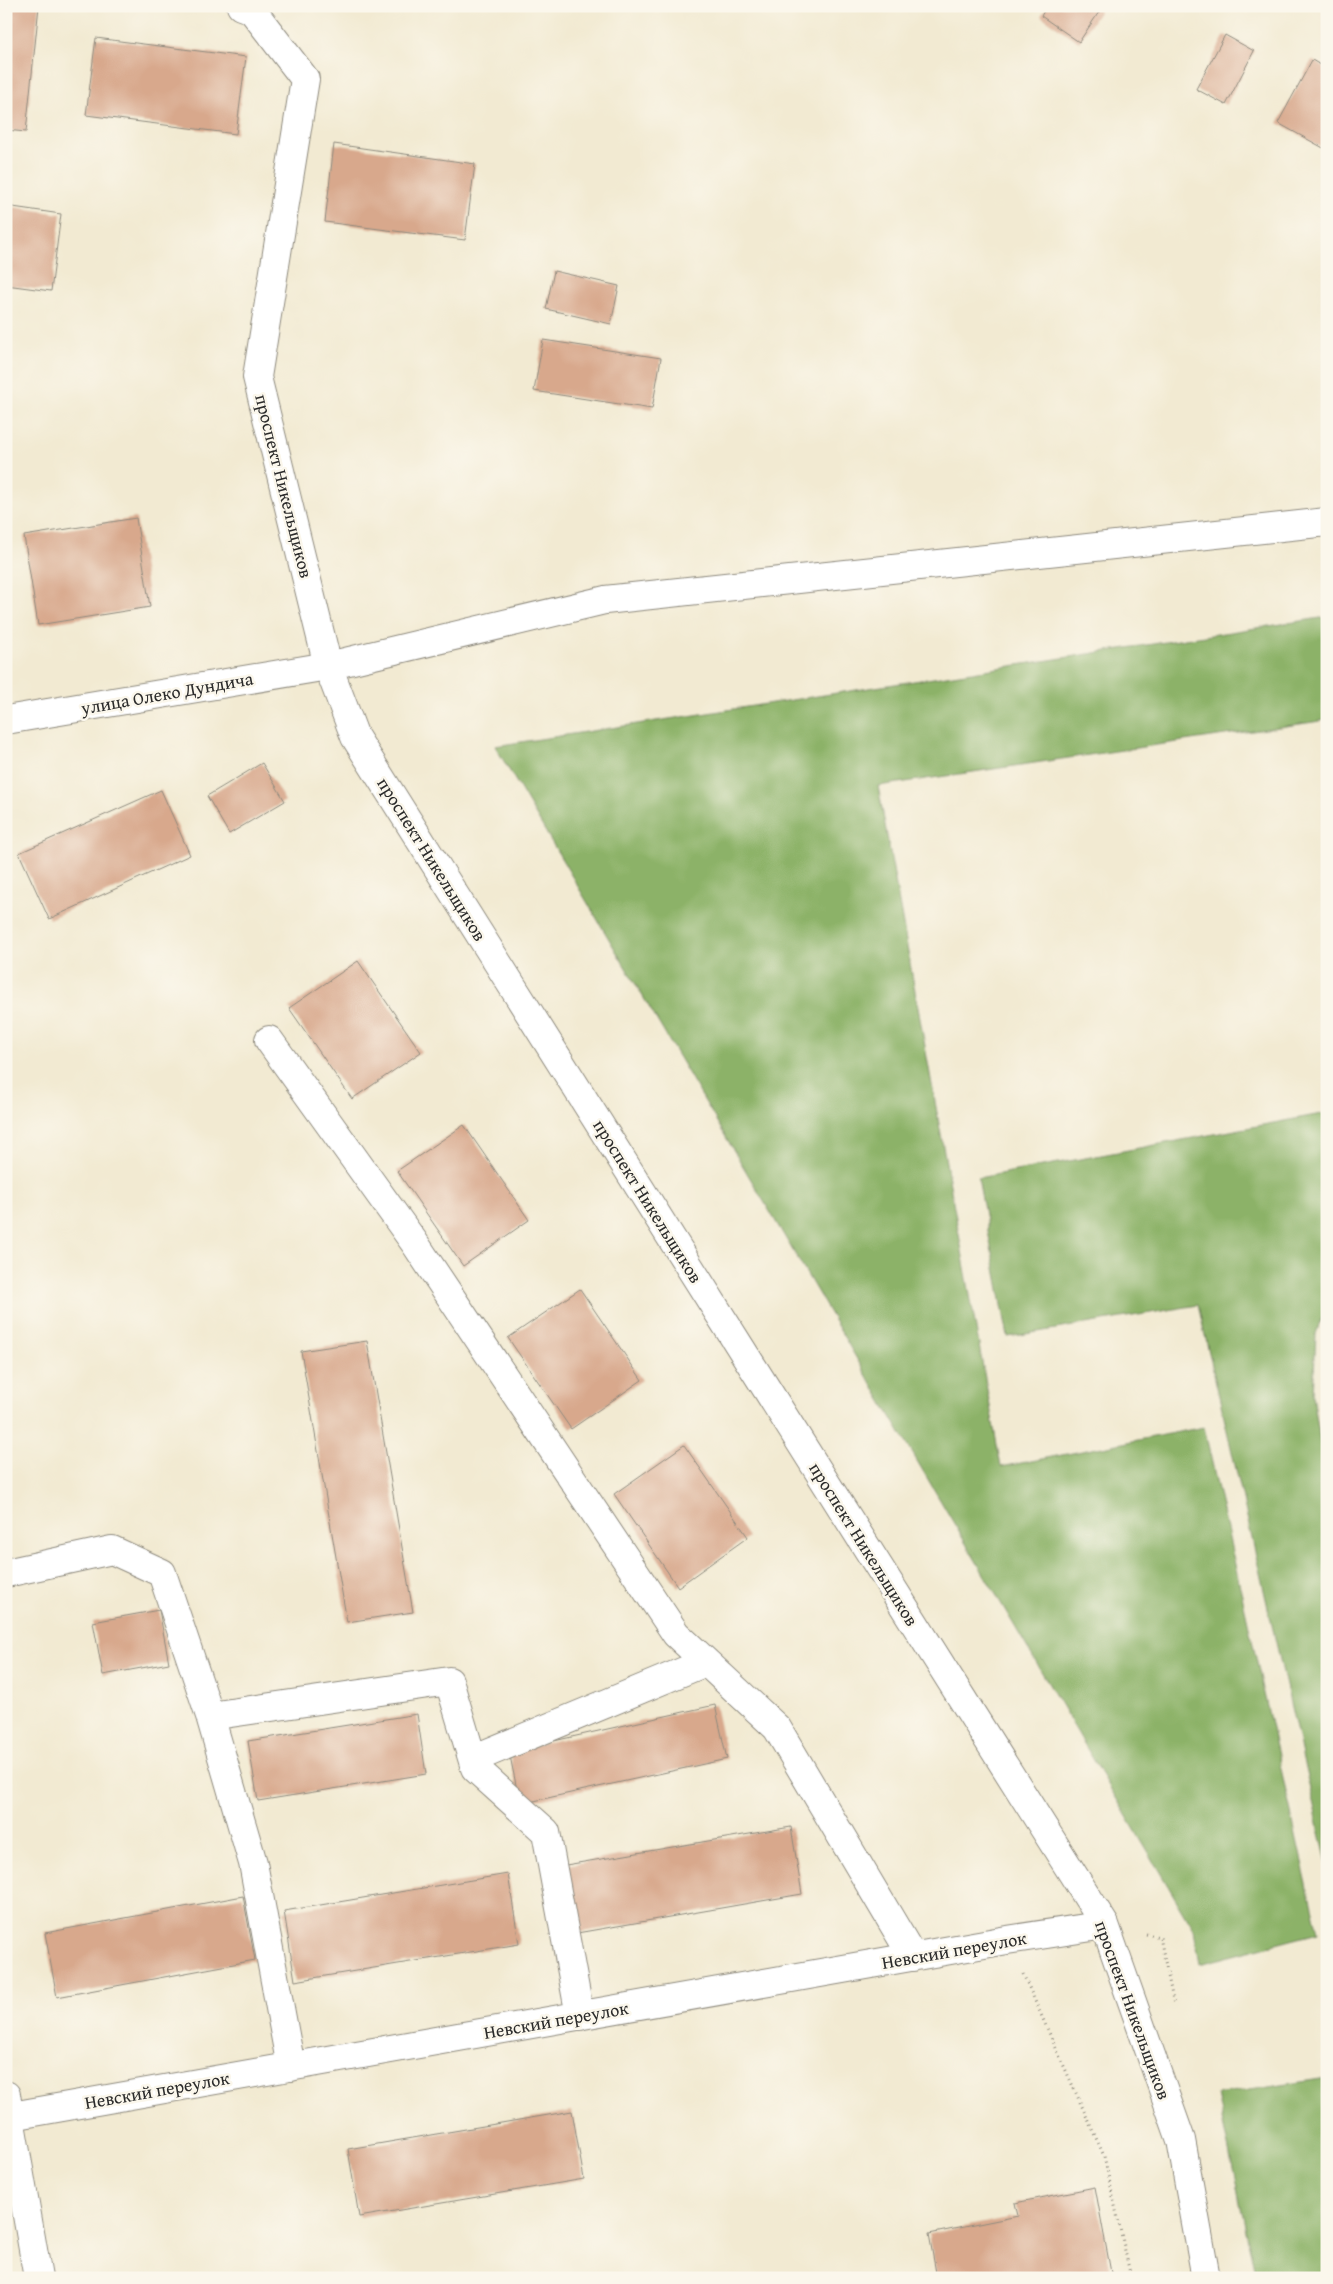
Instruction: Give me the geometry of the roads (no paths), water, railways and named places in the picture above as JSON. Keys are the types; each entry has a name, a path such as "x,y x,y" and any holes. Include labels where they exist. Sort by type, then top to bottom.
{"street":[{"name":"проспект Никельщиков","path":"242,6 252,10 304,80 257,377 328,666 355,737 1105,1925 1181,2140 1206,2278"},
{"name":"улица Олеко Дундича","path":"6,720 328,666 605,600 1327,522"},
{"path":"269,1040 414,1242 676,1634 777,1728 913,1957"},
{"path":"6,1573 112,1550 162,1573 210,1716 253,1863 291,2067"},
{"path":"473,1759 706,1662"},
{"path":"210,1716 449,1681 475,1768 546,1832 580,2016"},
{"name":"Невский переулок","path":"8,2109 291,2067 1008,1940 1105,1925"},
{"path":"8,2109 38,2278"}]}
